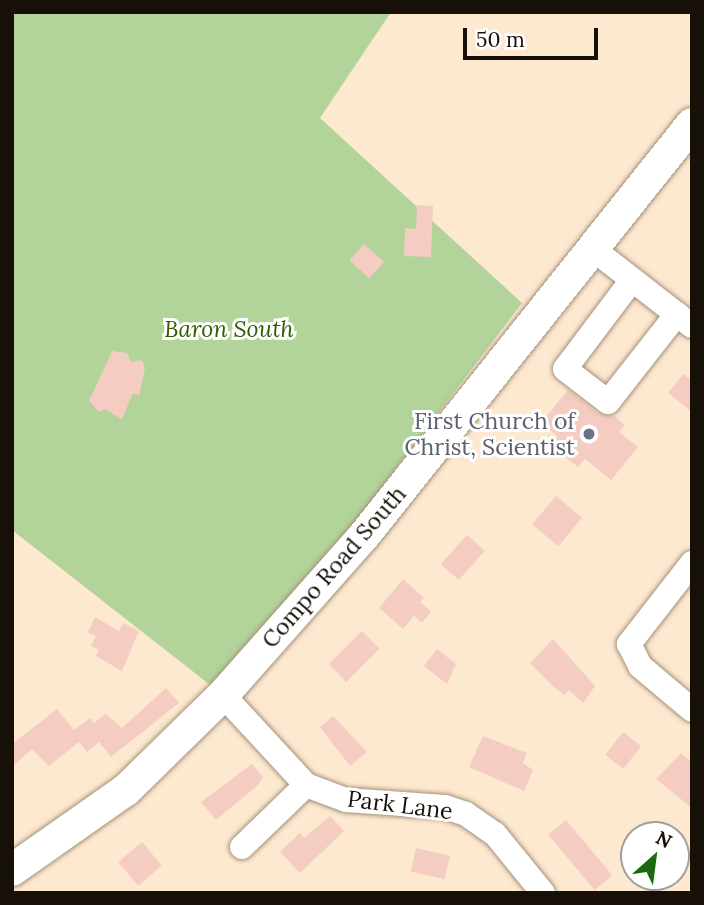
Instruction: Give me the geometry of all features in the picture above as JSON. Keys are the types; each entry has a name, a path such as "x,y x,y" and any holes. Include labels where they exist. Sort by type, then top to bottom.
{"main road":[{"name":"Compo Road South","path":"12,870 126,790 223,695 363,537 692,124"}],"street":[{"path":"593,249 685,320 608,402 565,369 632,280"},
{"path":"692,563 628,644 640,666 692,710"},
{"name":"Park Lane","path":"223,695 306,785 346,800 445,807 466,814 495,834 543,893"},
{"path":"242,847 306,785"}],"green space":[{"name":"Baron South","path":"12,12 391,12 320,118 522,303 223,695 12,530"}],"building":[{"path":"417,205 433,206 431,257 404,256 405,228 416,229"},
{"path":"364,244 384,262 369,278 349,260"},
{"path":"112,351 127,353 131,362 142,360 145,368 139,396 133,393 122,419 104,409 99,412 89,401"},
{"path":"683,374 692,381 692,412 668,393"},
{"name":"First Church of Christ, Scientist","path":"568,390 599,414 614,416 625,425 619,432 638,447 611,480 585,459 578,467 551,446 558,437 541,423"},
{"path":"556,496 582,518 558,546 532,524"},
{"path":"467,535 485,551 459,580 441,564"},
{"path":"403,579 424,598 420,602 431,612 422,623 414,616 403,629 379,608"},
{"path":"95,617 119,631 123,623 139,631 122,671 96,656 99,650 91,646 96,636 88,632"},
{"path":"362,631 380,649 346,682 329,664"},
{"path":"553,639 595,686 583,703 569,690 564,695 556,689 530,663"},
{"path":"437,649 456,664 447,684 424,666"},
{"path":"166,688 179,703 111,757 99,742 87,752 79,742 49,766 32,749 12,767 12,744 57,709 74,730 90,718 94,723 106,714 122,728"},
{"path":"333,716 367,752 350,766 320,727"},
{"path":"623,732 641,746 623,769 605,755"},
{"path":"483,736 527,753 523,763 533,770 524,791 469,767"},
{"path":"681,753 692,762 692,808 656,779"},
{"path":"252,764 263,777 258,785 216,820 201,802"},
{"path":"330,816 344,831 300,873 280,852 300,833 304,838"},
{"path":"566,820 612,875 595,890 548,835"},
{"path":"142,842 162,866 138,886 118,862"},
{"path":"416,848 450,856 445,879 411,871"}],"place":[{"name":"First Church of Christ, Scientist","path":"589,434"}]}
